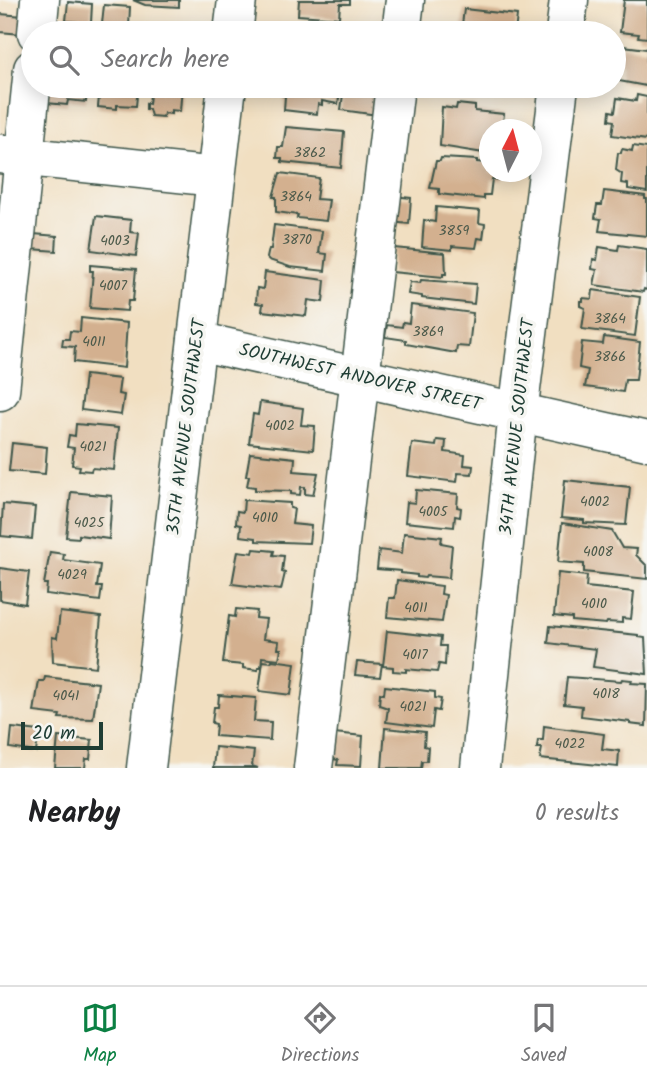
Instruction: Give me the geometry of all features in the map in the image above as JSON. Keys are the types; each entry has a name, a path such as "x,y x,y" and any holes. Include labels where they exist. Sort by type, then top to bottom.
{"street":[{"path":"38,21 40,0"},
{"path":"234,21 237,0"},
{"path":"402,21 405,0"},
{"path":"566,21 569,0"},
{"path":"0,391 12,156 26,98"},
{"name":"35TH AVENUE SOUTHWEST","path":"146,768 226,98"},
{"path":"313,768 394,98"},
{"name":"34TH AVENUE SOUTHWEST","path":"480,768 518,413 557,98"},
{"path":"12,156 216,177"},
{"name":"SOUTHWEST ANDOVER STREET","path":"197,341 647,441"}],"building":[{"path":"133,0 179,0 179,7 145,5"},
{"path":"299,0 350,0 350,4 340,4 339,18 298,15"},
{"path":"624,0 647,0 647,38 626,33 626,21 621,21"},
{"path":"68,2 92,4 91,21 66,21"},
{"path":"104,5 130,7 129,21 102,21"},
{"path":"464,9 517,15 516,21 462,21"},
{"path":"0,14 23,16 21,34 0,32"},
{"path":"626,46 647,49 646,86 626,82"},
{"path":"637,95 647,97 647,140 612,135 614,121 609,120 610,111 615,112 617,98 636,101"},
{"path":"48,98 86,98 86,102 68,100 67,105 47,103"},
{"path":"99,98 137,98 136,106 117,105 117,109 98,107"},
{"path":"150,98 181,98 180,111 171,110 171,114 164,113 163,117 151,116 149,109 146,109 146,103 149,104"},
{"path":"285,98 339,98 338,104 322,101 322,105 318,104 317,114 284,110"},
{"path":"342,98 380,98 378,115 341,110"},
{"path":"457,104 475,106 475,111 504,114 503,119 479,119 479,152 440,146 442,107 456,109"},
{"path":"286,127 344,132 341,168 282,162 282,158 277,158 278,147 283,147"},
{"path":"633,146 647,148 647,192 628,189 628,184 621,183 622,174 616,170 618,153 621,153 622,149 632,151"},
{"path":"441,158 477,160 479,182 492,182 490,195 484,195 484,199 439,194 439,189 430,188 436,161"},
{"path":"280,173 319,178 316,199 329,200 326,221 297,218 298,215 276,212 276,197 273,197"},
{"path":"604,191 645,196 647,236 599,231 601,219 595,218 597,205 602,205"},
{"path":"393,196 411,198 409,224 391,222"},
{"path":"436,207 480,211 479,223 485,224 483,239 478,238 476,248 452,246 452,250 422,247 424,220 435,222"},
{"path":"96,216 131,220 130,232 139,233 136,256 91,250"},
{"path":"274,225 322,231 319,253 327,254 325,271 290,267 269,260 267,258"},
{"path":"33,234 57,236 56,251 32,249"},
{"path":"619,245 647,249 647,290 644,289 643,292 594,285 597,270 592,269 593,259 597,260 599,247 618,250"},
{"path":"394,248 445,253 446,274 443,274 443,277 392,272"},
{"path":"90,265 136,269 133,301 128,301 127,311 90,308 93,271 90,271"},
{"path":"265,272 325,280 323,302 308,300 306,316 262,311 263,304 256,303 257,288 263,289"},
{"path":"421,280 476,284 474,304 408,294 410,282 420,283"},
{"path":"593,290 640,297 635,336 582,329 585,308 580,306 580,301 583,301 583,298 592,299"},
{"path":"411,305 473,313 469,347 457,346 456,353 406,344 406,340 385,337 387,325 402,327 403,322 409,323"},
{"path":"81,318 127,323 124,368 74,362 75,347 62,346 63,339 69,339 70,331 80,332"},
{"path":"604,337 640,342 636,380 625,380 623,392 585,387 588,370 579,368 582,342 603,344"},
{"path":"85,375 120,379 118,394 124,395 121,415 81,410"},
{"path":"260,402 303,408 301,425 315,426 313,450 249,443 253,414 258,415"},
{"path":"76,424 118,428 114,470 79,470 80,466 72,465 74,448 67,447 69,435 75,436"},
{"path":"437,440 446,441 445,452 465,455 464,465 473,466 472,474 458,473 457,482 408,476 412,443 436,446"},
{"path":"12,443 47,447 45,474 9,471"},
{"path":"250,453 295,458 294,471 318,473 313,495 305,494 305,487 301,487 300,495 291,494 291,491 255,490 255,487 247,486"},
{"path":"565,480 630,487 626,525 584,523 584,520 561,518"},
{"path":"416,490 458,494 457,507 461,508 460,517 455,516 454,527 405,522 407,502 415,503"},
{"path":"71,492 112,496 109,539 79,535 79,538 66,537"},
{"path":"244,500 290,503 290,508 294,509 292,524 311,526 309,543 256,541 256,538 240,536 241,525 236,524 237,511 243,512"},
{"path":"3,504 35,507 32,539 1,536"},
{"path":"562,523 612,531 622,548 637,549 636,555 647,566 647,579 584,572 584,564 558,562"},
{"path":"404,533 442,537 441,543 452,545 449,578 417,577 401,571 377,569 379,550 402,553"},
{"path":"254,549 274,551 273,555 284,556 282,572 285,573 281,590 232,584 238,551 253,553"},
{"path":"50,552 64,554 63,560 100,565 97,587 102,587 100,601 46,594 47,584 44,584"},
{"path":"0,568 29,572 25,604 0,600"},
{"path":"558,573 587,576 586,587 634,592 631,619 622,618 622,623 606,624 572,621 572,618 554,616"},
{"path":"397,580 442,586 441,594 446,595 442,622 387,617 389,598 395,598"},
{"path":"236,609 257,611 256,618 266,619 263,639 279,641 279,659 262,657 258,670 223,663 229,616 235,617"},
{"path":"60,612 101,617 96,667 53,662 52,637 57,638"},
{"path":"550,626 645,638 647,674 593,667 596,649 548,643"},
{"path":"387,631 441,637 440,646 446,646 445,665 439,664 437,672 406,669 406,672 393,671 393,667 383,666"},
{"path":"263,661 295,663 291,695 259,691"},
{"path":"357,662 382,664 380,677 355,675"},
{"path":"45,677 98,683 93,719 59,718 60,715 34,712 39,681 44,681"},
{"path":"567,677 622,679 632,680 631,683 647,684 646,726 581,716 582,706 564,704"},
{"path":"385,686 435,692 435,698 441,699 439,711 434,710 432,728 386,722 388,708 379,705 380,693 384,694"},
{"path":"219,695 256,698 254,721 271,722 270,740 215,736 216,724 212,723"},
{"path":"544,726 604,734 602,749 619,751 618,767 540,759 542,748 537,748 538,740 543,740"},
{"path":"12,728 39,731 36,752 10,748"},
{"path":"385,728 425,732 427,761 422,761 421,768 382,768"},
{"path":"334,733 363,736 361,766 337,765 338,760 333,759"},
{"path":"58,737 92,740 90,759 86,759 85,768 55,768"},
{"path":"215,747 254,751 252,766 258,768 213,768"}]}
